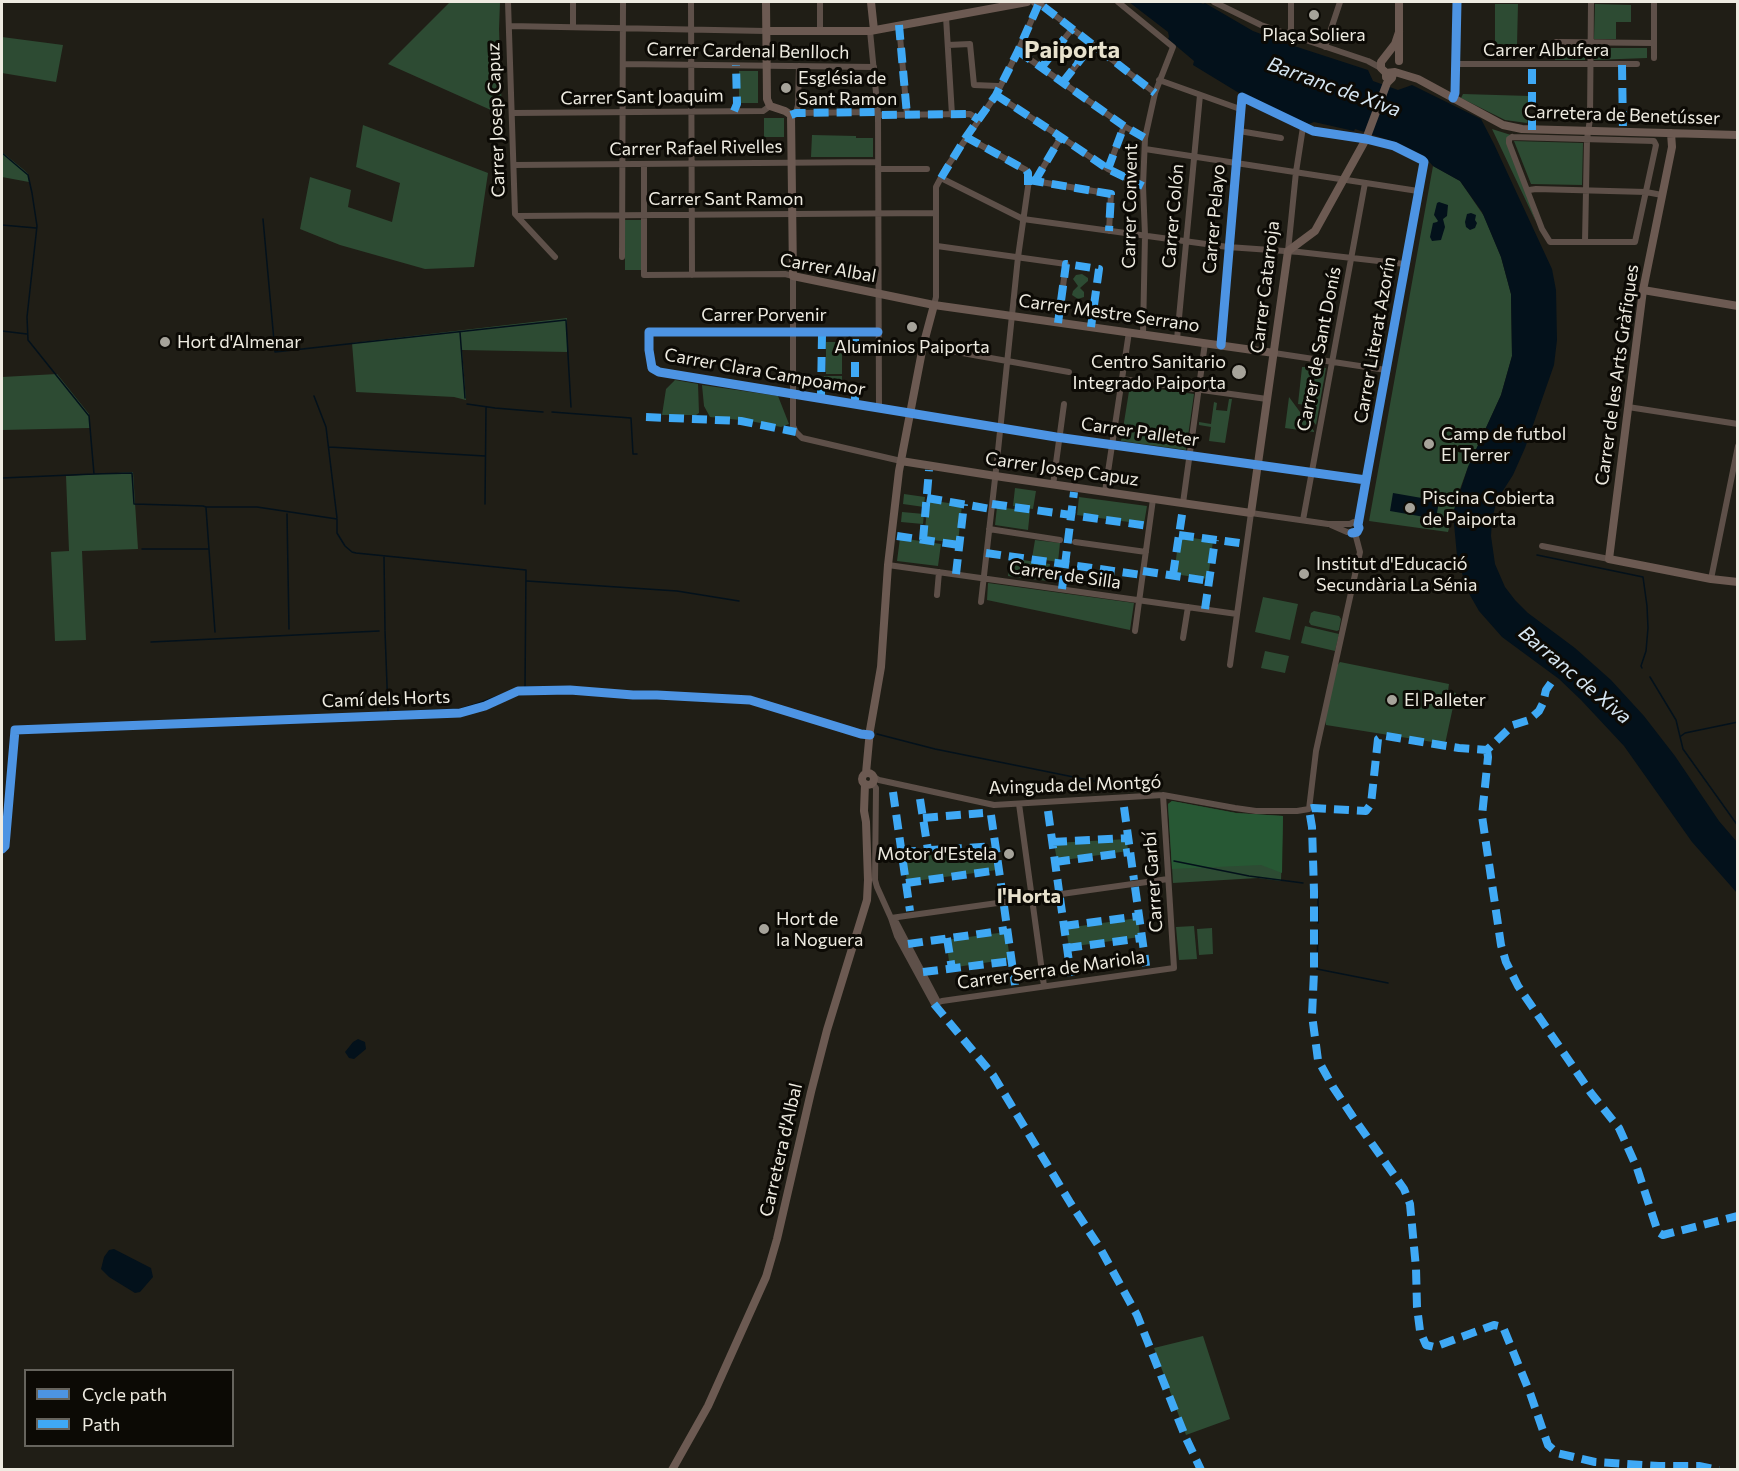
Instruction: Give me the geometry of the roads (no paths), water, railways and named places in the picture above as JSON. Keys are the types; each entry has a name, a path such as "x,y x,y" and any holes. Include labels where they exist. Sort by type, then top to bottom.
{"street":[{"name":"Carrer Josep Capuz","path":"508,2 515,213 555,257"},
{"path":"573,2 573,27"},
{"path":"622,257 623,2"},
{"path":"691,2 692,275"},
{"path":"766,2 767,99 770,106 793,114 875,112 881,115 970,114 979,120"},
{"path":"820,2 820,31"},
{"path":"871,2 878,113 879,409"},
{"path":"509,26 872,31 946,17 998,4 1027,2"},
{"path":"934,305 937,246 936,187 966,137 996,95 1018,51 1038,2 1155,93"},
{"name":"Carrer Convent","path":"1118,2 1173,47 1159,80 1145,138 1143,334"},
{"name":"Carretera de Benetússer","path":"1215,2 1261,25 1390,66 1512,128 1656,142"},
{"path":"1289,35 1291,2"},
{"path":"1325,47 1340,2"},
{"path":"1390,66 1399,32 1400,2"},
{"path":"1453,98 1456,64 1456,2"},
{"path":"1591,2 1591,42 1586,190 1585,242 1552,242 1542,229 1529,190 1535,189 1586,190 1646,192 1662,195"},
{"path":"1653,2 1654,58"},
{"path":"946,17 952,115"},
{"path":"899,25 907,115"},
{"path":"1041,68 1071,29"},
{"path":"1288,251 1315,231 1344,180 1366,136 1387,85 1399,32"},
{"path":"1556,42 1653,43"},
{"path":"948,45 970,44 974,86 1000,87"},
{"path":"1063,82 1092,45"},
{"path":"1018,51 1124,126 1145,138"},
{"name":"Carrer Cardenal Benlloch","path":"623,64 874,67"},
{"name":"Carrer Albufera","path":"1456,64 1590,66 1637,64"},
{"path":"793,394 791,162 793,114 798,105 799,66"},
{"path":"1159,80 1240,109"},
{"path":"996,95 1108,169 1143,186"},
{"name":"Carrer Colón","path":"1177,339 1200,95"},
{"name":"Carrer Pelayo","path":"1221,345 1242,96 1303,127"},
{"name":"Carrer Sant Joaquim","path":"512,113 763,111 770,106"},
{"path":"1108,169 1124,126"},
{"path":"1303,127 1313,131 1366,136"},
{"name":"Carrer Catarroja","path":"1230,665 1288,251 1303,127"},
{"path":"1239,131 1281,138"},
{"name":"Carretera de Benetússer","path":"1529,190 1509,143 1512,137 1675,133 1737,135"},
{"name":"Carrer de les Arts Gràfiques","path":"1609,559 1643,290 1675,133"},
{"name":"Carrer Literat Azorín","path":"1358,525 1424,162 1400,148 1366,136"},
{"path":"966,137 1026,170 1032,181"},
{"path":"981,602 1023,219 1032,181 1061,137"},
{"name":"Carrer de les Arts Gràfiques","path":"1585,242 1635,242 1656,142"},
{"path":"1145,149 1418,191"},
{"name":"Carrer Rafael Rivelles","path":"514,165 878,162"},
{"path":"644,164 644,214"},
{"path":"878,170 927,169"},
{"path":"941,178 1023,219 1228,247 1405,264"},
{"path":"1032,181 1111,194 1109,231"},
{"name":"Carrer de Sant Donís","path":"1303,520 1365,183"},
{"name":"Carrer Sant Ramon","path":"517,216 935,213"},
{"name":"Carrer Albal","path":"644,214 644,275 786,274 934,305"},
{"path":"937,246 1066,264 1058,322"},
{"path":"1643,290 1737,306"},
{"name":"Carrer Mestre Serrano","path":"934,305 1386,370"},
{"name":"Carretera d'Albal","path":"672,1470 708,1406 766,1277 827,1030 872,880 866,822 871,778 870,735 881,667 888,565 909,414 934,305"},
{"name":"Carrer Porvenir","path":"649,332 878,332"},
{"name":"Carrer Clara Campoamor","path":"649,332 652,368 659,372 909,414"},
{"path":"1105,492 1129,333"},
{"path":"1183,503 1205,343"},
{"path":"923,346 1069,372"},
{"path":"1122,379 1267,399"},
{"name":"Carrer Josep Capuz","path":"793,394 793,426 802,438 901,461 1053,485 1328,524 1350,524"},
{"path":"1053,485 1064,404"},
{"path":"1628,407 1737,424"},
{"name":"Carrer Palleter","path":"909,414 1060,438 1366,480"},
{"path":"1711,579 1737,446"},
{"path":"1135,631 1153,499"},
{"path":"1354,522 1358,525 1359,530 1353,533 1349,529 1350,524 1354,522"},
{"name":"Carrer Josep Capuz","path":"1328,524 1353,533"},
{"path":"989,529 1060,540"},
{"name":"Avinguda del Montgó","path":"871,778 988,805 1163,795 1256,811 1309,810 1316,751 1360,552 1353,533"},
{"path":"1075,542 1146,552"},
{"path":"1542,546 1737,582"},
{"name":"Carrer de Silla","path":"888,565 1237,614"},
{"path":"937,595 939,572"},
{"path":"1183,638 1188,607"},
{"name":"Camí dels Horts","path":"2,849 5,846 15,730 460,713 485,706 518,691 570,690 750,700 861,735 870,735"},
{"path":"871,778 876,788 872,880 891,918 1168,879"},
{"name":"Carrer Garbí","path":"1163,795 1174,968"},
{"path":"1019,804 1044,986"},
{"path":"868,891 878,890"},
{"path":"868,891 882,899"},
{"name":"Carrer Serra de Mariola","path":"891,918 896,922 936,1003 1174,968"}],"water":[{"name":"Barranc de Xiva","path":"1129,2 1205,3 1253,31 1368,70 1373,81 1398,90 1412,85 1481,119 1552,269 1556,290 1557,340 1554,365 1525,448 1513,475 1497,500 1492,519 1491,536 1495,564 1505,587 1515,600 1611,680 1644,716 1675,756 1719,821 1737,842 1737,893 1692,842 1624,746 1559,679 1502,637 1479,611 1467,590 1457,556 1453,513 1468,467 1501,395 1512,356 1511,294 1501,257 1482,212 1460,181 1433,166 1424,156 1398,143 1355,129 1354,131 1314,122 1309,124 1239,93 1193,65 1194,61 1168,39 1168,32"},
{"path":"1439,202 1448,205 1447,216 1443,219 1445,227 1441,240 1432,241 1430,237 1433,223 1438,221 1434,215"},
{"path":"1467,214 1476,215 1477,223 1475,228 1470,230 1466,227 1465,222"},
{"path":"1393,493 1439,501 1436,519 1390,511"},
{"path":"358,1039 365,1042 366,1049 354,1059 349,1058 345,1052"},
{"path":"114,1249 151,1268 153,1277 140,1292 135,1293 109,1277 101,1269 104,1257 109,1250"}],"waterway":[{"path":"2,153 28,175 37,226 27,317 28,340 89,416 94,474 132,473 134,504 257,507 337,519 337,533 352,552 526,570 525,687 561,687"},
{"path":"263,219 275,352 566,320 571,407"},
{"path":"2,225 36,228"},
{"path":"2,331 27,334"},
{"path":"460,332 465,398"},
{"path":"314,396 326,427 337,518"},
{"path":"467,404 543,412"},
{"path":"485,504 486,408"},
{"path":"552,412 631,418 633,454 637,454"},
{"path":"329,447 485,456"},
{"path":"2,478 94,474"},
{"path":"206,508 215,632"},
{"path":"287,514 289,629"},
{"path":"142,549 208,549"},
{"path":"1537,555 1643,577 1648,628 1642,668"},
{"path":"384,557 385,630"},
{"path":"527,581 677,591 739,601"},
{"path":"151,642 379,631"},
{"path":"385,631 388,712 460,709 512,691"},
{"path":"1650,677 1676,720 1683,749 1738,826"},
{"path":"589,689 613,690"},
{"path":"1681,736 1685,733 1738,722"},
{"path":"877,734 935,749 1128,788"},
{"path":"1174,861 1249,876 1303,883"},
{"path":"1318,898 1318,923"},
{"path":"1318,930 1317,969 1388,983"}],"place":[{"name":"Plaça Soliera","path":"1314,15"},
{"name":"Església de Sant Ramon","path":"786,88"},
{"name":"Aluminios Paiporta","path":"912,327"},
{"name":"Hort d'Almenar","path":"165,342"},
{"name":"Centro Sanitario Integrado Paiporta","path":"1239,372"},
{"name":"Camp de futbol El Terrer","path":"1429,444"},
{"name":"Piscina Cobierta de Paiporta","path":"1410,508"},
{"name":"Institut d'Educació Secundària La Sénia","path":"1304,574"},
{"name":"El Palleter","path":"1392,700"},
{"name":"Motor d'Estela","path":"1009,854"},
{"name":"Hort de la Noguera","path":"764,929"}],"district":[{"name":"Paiporta","path":"1072,50"},
{"name":"l'Horta","path":"1029,896"}]}
